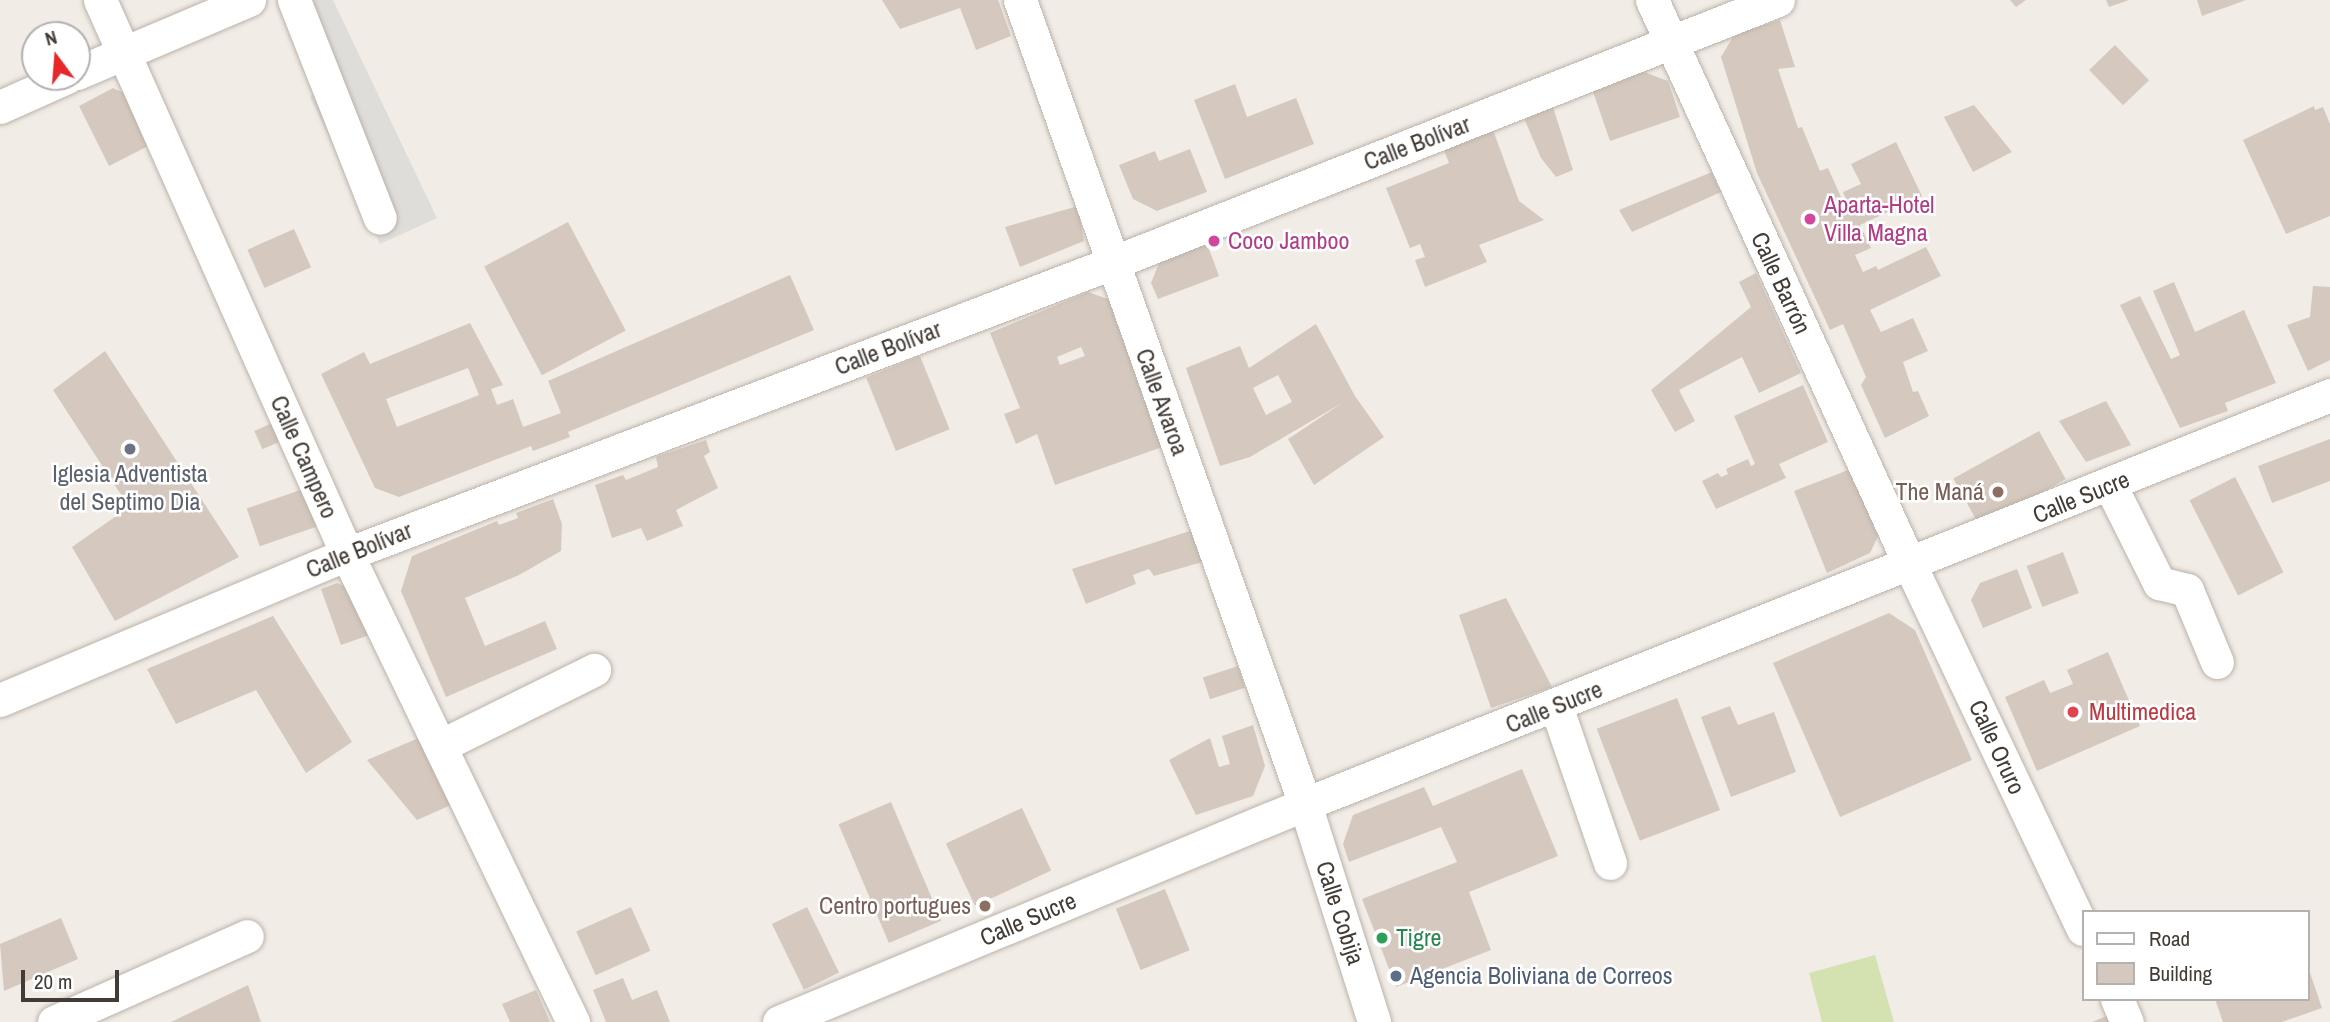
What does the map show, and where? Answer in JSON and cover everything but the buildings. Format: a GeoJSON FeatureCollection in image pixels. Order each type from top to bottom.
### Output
{"type":"FeatureCollection","features":[{"type":"Feature","properties":{"kind":"street","name":"Calle Campero"},"geometry":{"type":"LineString","coordinates":[[100,0],[126,51],[347,554],[573,1022]]}},
{"type":"Feature","properties":{"kind":"street"},"geometry":{"type":"LineString","coordinates":[[91,67],[249,0]]}},
{"type":"Feature","properties":{"kind":"street"},"geometry":{"type":"LineString","coordinates":[[294,0],[380,218]]}},
{"type":"Feature","properties":{"kind":"street","name":"Calle Avaroa"},"geometry":{"type":"LineString","coordinates":[[1020,0],[1306,804]]}},
{"type":"Feature","properties":{"kind":"street","name":"Calle Barrón"},"geometry":{"type":"LineString","coordinates":[[1652,0],[1910,565]]}},
{"type":"Feature","properties":{"kind":"street","name":"Calle Bolívar"},"geometry":{"type":"LineString","coordinates":[[0,699],[347,554],[1112,263],[1778,0]]}},
{"type":"Feature","properties":{"kind":"street"},"geometry":{"type":"LineString","coordinates":[[0,107],[36,91]]}},
{"type":"Feature","properties":{"kind":"street","name":"Calle Sucre"},"geometry":{"type":"LineString","coordinates":[[779,1022],[1306,804],[2330,395]]}},
{"type":"Feature","properties":{"kind":"street"},"geometry":{"type":"LineString","coordinates":[[2110,485],[2159,583],[2187,590],[2217,662]]}},
{"type":"Feature","properties":{"kind":"street","name":"Calle Oruro"},"geometry":{"type":"LineString","coordinates":[[1910,565],[2082,927]]}},
{"type":"Feature","properties":{"kind":"street"},"geometry":{"type":"LineString","coordinates":[[440,746],[594,670]]}},
{"type":"Feature","properties":{"kind":"street"},"geometry":{"type":"LineString","coordinates":[[1556,706],[1611,863]]}},
{"type":"Feature","properties":{"kind":"street","name":"Calle Cobija"},"geometry":{"type":"LineString","coordinates":[[1306,804],[1374,1022]]}},
{"type":"Feature","properties":{"kind":"street"},"geometry":{"type":"LineString","coordinates":[[54,1022],[247,936]]}},
{"type":"Feature","properties":{"kind":"street"},"geometry":{"type":"LineString","coordinates":[[2117,1001],[2127,1022]]}},
{"type":"Feature","properties":{"kind":"green space"},"geometry":{"type":"Polygon","coordinates":[[[1875,955],[1894,1022],[1822,1022],[1809,973],[1875,955]]]}},
{"type":"Feature","properties":{"kind":"shaded area"},"geometry":{"type":"Polygon","coordinates":[[[312,0],[333,0],[437,218],[380,244],[310,97],[320,91],[312,0]]]}},
{"type":"Feature","properties":{"kind":"place","name":"Aparta-Hotel Villa Magna"},"geometry":{"type":"Point","coordinates":[1810,219]}},
{"type":"Feature","properties":{"kind":"place","name":"Coco Jamboo"},"geometry":{"type":"Point","coordinates":[1214,241]}},
{"type":"Feature","properties":{"kind":"place","name":"Iglesia Adventista del Septimo Dia"},"geometry":{"type":"Point","coordinates":[130,449]}},
{"type":"Feature","properties":{"kind":"place","name":"The Maná"},"geometry":{"type":"Point","coordinates":[1998,492]}},
{"type":"Feature","properties":{"kind":"place","name":"Multimedica"},"geometry":{"type":"Point","coordinates":[2073,712]}},
{"type":"Feature","properties":{"kind":"place","name":"Centro portugues"},"geometry":{"type":"Point","coordinates":[985,906]}},
{"type":"Feature","properties":{"kind":"place","name":"Tigre"},"geometry":{"type":"Point","coordinates":[1382,938]}},
{"type":"Feature","properties":{"kind":"place","name":"Agencia Boliviana de Correos"},"geometry":{"type":"Point","coordinates":[1396,976]}}]}
